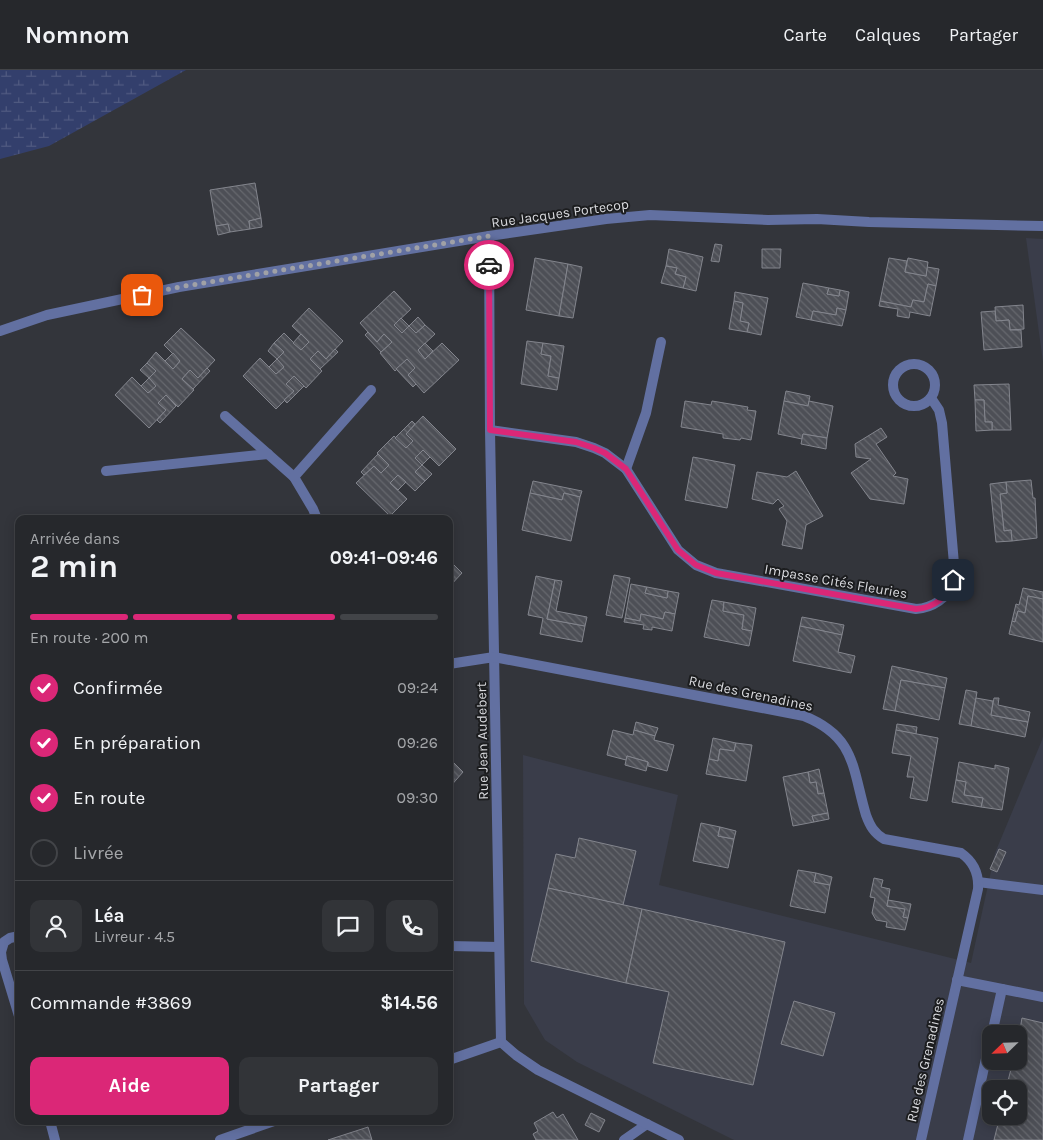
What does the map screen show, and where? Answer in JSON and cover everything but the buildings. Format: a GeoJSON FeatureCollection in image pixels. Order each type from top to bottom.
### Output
{"type":"FeatureCollection","features":[{"type":"Feature","properties":{"kind":"street","name":"Rue Jacques Portecop"},"geometry":{"type":"LineString","coordinates":[[0,331],[47,315],[179,287],[489,236],[606,219],[650,215],[768,220],[1043,226]]}},
{"type":"Feature","properties":{"kind":"street","name":"Rue Jean Audebert"},"geometry":{"type":"LineString","coordinates":[[489,236],[490,430],[501,1042]]}},
{"type":"Feature","properties":{"kind":"street"},"geometry":{"type":"LineString","coordinates":[[626,469],[646,413],[661,342]]}},
{"type":"Feature","properties":{"kind":"street","name":"Impasse Cités Fleuries"},"geometry":{"type":"LineString","coordinates":[[908,364],[922,365],[932,373],[936,386],[931,398],[918,406],[904,404],[898,399],[894,393],[894,378],[902,367],[908,364]]}},
{"type":"Feature","properties":{"kind":"street"},"geometry":{"type":"LineString","coordinates":[[294,477],[371,390]]}},
{"type":"Feature","properties":{"kind":"street","name":"Impasse Cités Fleuries"},"geometry":{"type":"LineString","coordinates":[[490,430],[576,442],[605,453],[626,469],[678,550],[696,565],[705,569],[716,573],[916,609],[925,608],[940,601],[950,589],[953,580],[953,555],[942,423],[939,410],[931,398]]}},
{"type":"Feature","properties":{"kind":"street"},"geometry":{"type":"LineString","coordinates":[[225,416],[294,477],[315,515]]}},
{"type":"Feature","properties":{"kind":"street"},"geometry":{"type":"LineString","coordinates":[[106,471],[268,454]]}},
{"type":"Feature","properties":{"kind":"street","name":"Rue des Grenadines"},"geometry":{"type":"LineString","coordinates":[[453,663],[494,657],[804,716],[817,721],[842,742],[852,762],[866,815],[875,833],[884,839],[961,853],[968,858],[977,874],[978,889],[921,1140]]}},
{"type":"Feature","properties":{"kind":"street"},"geometry":{"type":"LineString","coordinates":[[978,882],[1043,890]]}},
{"type":"Feature","properties":{"kind":"street"},"geometry":{"type":"LineString","coordinates":[[15,937],[4,942],[1,952],[15,1003]]}},
{"type":"Feature","properties":{"kind":"street"},"geometry":{"type":"LineString","coordinates":[[453,946],[499,947]]}},
{"type":"Feature","properties":{"kind":"street"},"geometry":{"type":"LineString","coordinates":[[958,980],[1043,997]]}},
{"type":"Feature","properties":{"kind":"street"},"geometry":{"type":"LineString","coordinates":[[994,1025],[1002,989]]}},
{"type":"Feature","properties":{"kind":"street"},"geometry":{"type":"LineString","coordinates":[[453,1059],[501,1042],[538,1070],[678,1140]]}},
{"type":"Feature","properties":{"kind":"street"},"geometry":{"type":"LineString","coordinates":[[968,1140],[984,1070]]}},
{"type":"Feature","properties":{"kind":"street"},"geometry":{"type":"LineString","coordinates":[[624,1140],[647,1124]]}},
{"type":"Feature","properties":{"kind":"street"},"geometry":{"type":"LineString","coordinates":[[51,1125],[55,1140]]}},
{"type":"Feature","properties":{"kind":"street"},"geometry":{"type":"LineString","coordinates":[[220,1140],[263,1125]]}},
{"type":"Feature","properties":{"kind":"shaded area"},"geometry":{"type":"Polygon","coordinates":[[[1026,238],[1043,239],[1043,362],[1026,238]]]}},
{"type":"Feature","properties":{"kind":"shaded area"},"geometry":{"type":"Polygon","coordinates":[[[1043,736],[1043,1140],[734,1140],[577,1062],[545,1040],[524,1004],[523,755],[678,795],[659,885],[971,963],[995,853],[1043,736]]]}},
{"type":"Feature","properties":{"kind":"green space"},"geometry":{"type":"Polygon","coordinates":[[[0,70],[186,70],[49,146],[0,159],[0,70]]]}},
{"type":"Feature","properties":{"kind":"way so far"},"geometry":{"type":"LineString","coordinates":[[142,295],[179,287],[489,236],[489,265]]}},
{"type":"Feature","properties":{"kind":"route"},"geometry":{"type":"LineString","coordinates":[[489,265],[490,430],[576,442],[605,453],[626,469],[678,550],[696,565],[716,573],[916,609],[925,608],[940,601],[950,589],[953,580]]}}]}
